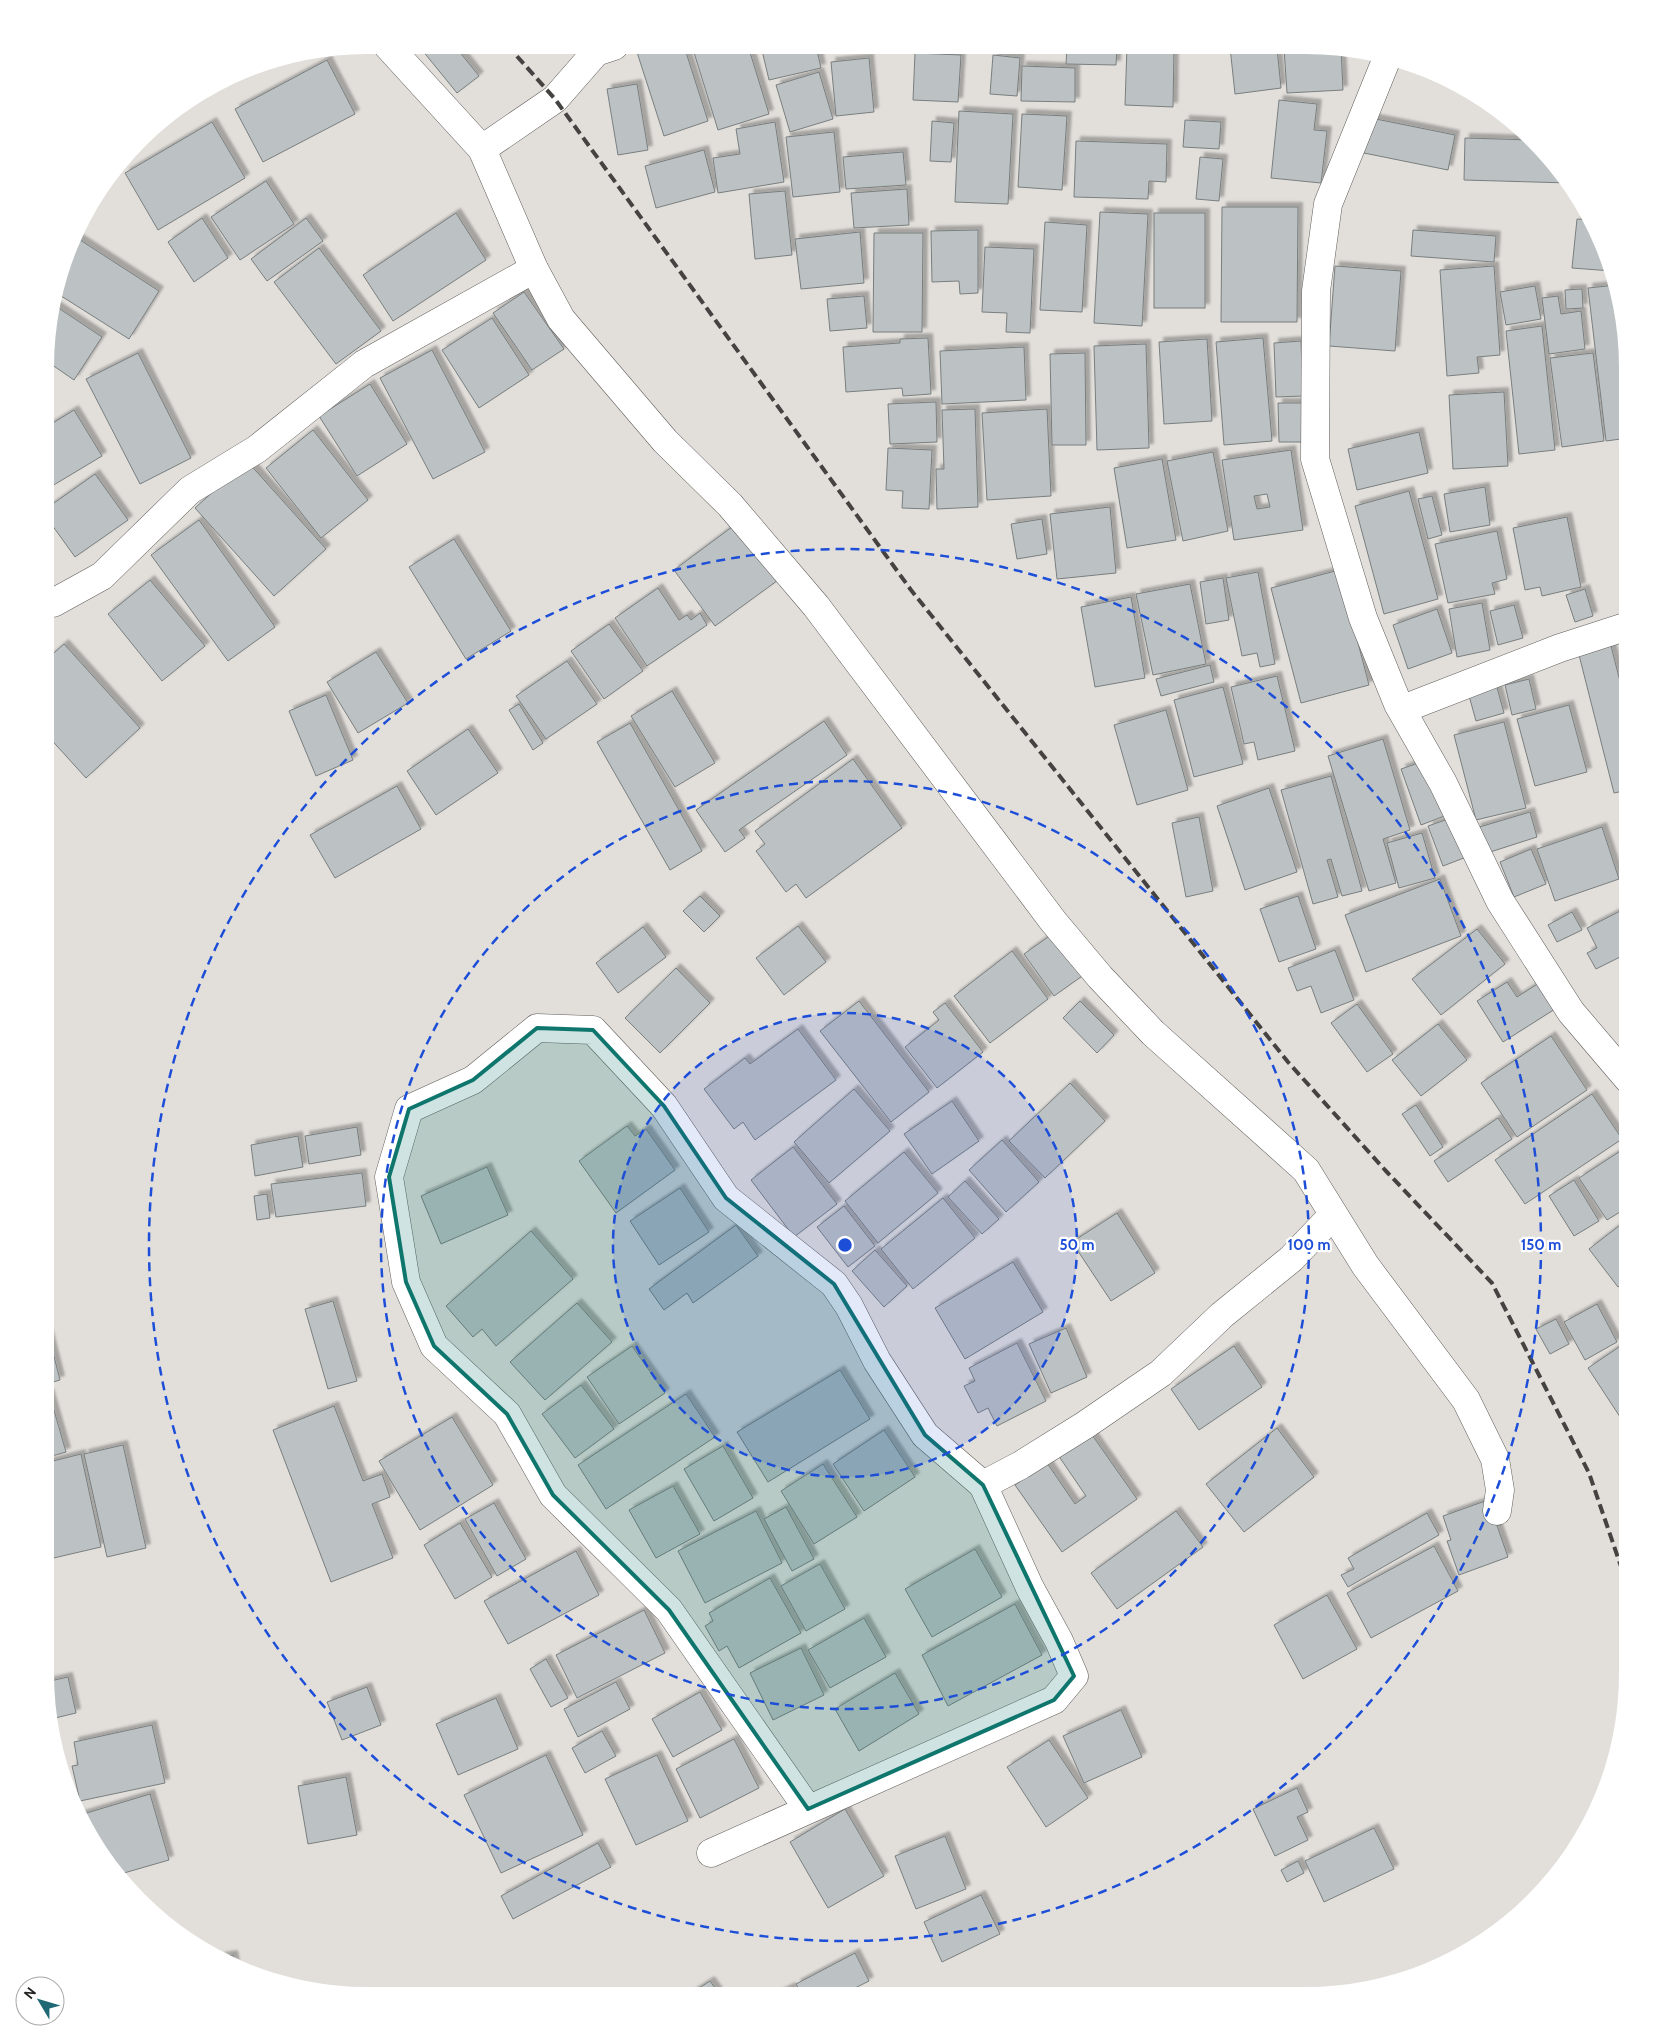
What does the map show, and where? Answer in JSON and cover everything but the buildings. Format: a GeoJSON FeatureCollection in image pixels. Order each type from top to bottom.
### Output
{"type":"FeatureCollection","features":[{"type":"Feature","properties":{"kind":"street"},"geometry":{"type":"LineString","coordinates":[[395,54],[482,149],[534,269],[561,319],[664,441],[730,505],[816,606],[1053,921],[1100,977],[1153,1033],[1306,1170],[1365,1265],[1466,1400],[1495,1459],[1500,1490],[1497,1511]]}},
{"type":"Feature","properties":{"kind":"street"},"geometry":{"type":"LineString","coordinates":[[482,149],[555,100],[594,54]]}},
{"type":"Feature","properties":{"kind":"street"},"geometry":{"type":"LineString","coordinates":[[1385,64],[1328,204],[1316,291],[1315,459],[1362,618],[1398,704],[1403,709],[1443,783],[1500,902],[1571,1012],[1619,1068]]}},
{"type":"Feature","properties":{"kind":"street"},"geometry":{"type":"LineString","coordinates":[[54,602],[102,576],[190,490],[257,449],[364,364],[534,269]]}},
{"type":"Feature","properties":{"kind":"street"},"geometry":{"type":"LineString","coordinates":[[1403,709],[1560,648],[1619,629]]}},
{"type":"Feature","properties":{"kind":"street"},"geometry":{"type":"LineString","coordinates":[[711,1853],[1054,1700],[1074,1676],[1059,1641],[1030,1588],[983,1485],[925,1435],[877,1361],[849,1306],[834,1284],[726,1198],[664,1106],[593,1030],[537,1028],[473,1080],[409,1109],[389,1176],[406,1282],[434,1346],[508,1414],[553,1495],[670,1610],[808,1809]]}},
{"type":"Feature","properties":{"kind":"street"},"geometry":{"type":"LineString","coordinates":[[983,1485],[1085,1425],[1161,1373],[1222,1315],[1291,1259],[1333,1215]]}},
{"type":"Feature","properties":{"kind":"highlighted area"},"geometry":{"type":"Polygon","coordinates":[[[537,1028],[593,1030],[664,1106],[726,1198],[834,1284],[925,1435],[983,1485],[1074,1676],[1054,1700],[808,1809],[669,1610],[553,1495],[507,1414],[434,1346],[406,1282],[389,1177],[409,1109],[473,1080],[537,1028]]]}},
{"type":"Feature","properties":{"kind":"railway"},"geometry":{"type":"LineString","coordinates":[[515,54],[555,99],[911,590],[1288,1062],[1385,1170],[1492,1283],[1589,1473],[1619,1561]]}}]}
